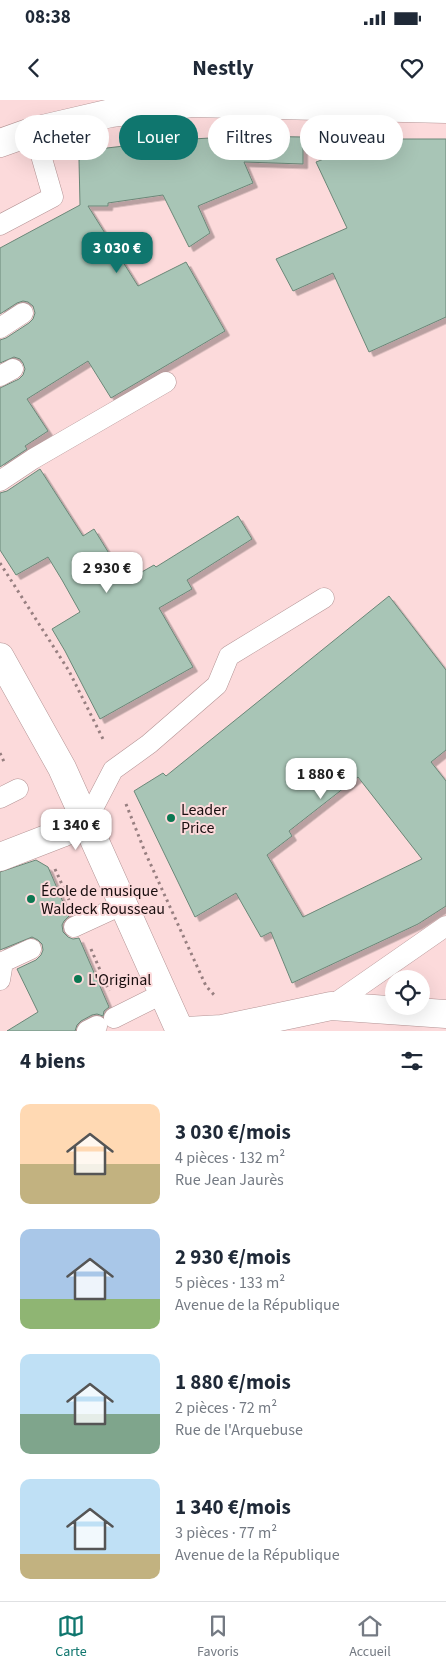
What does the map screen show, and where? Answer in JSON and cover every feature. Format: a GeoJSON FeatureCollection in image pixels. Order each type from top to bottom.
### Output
{"type":"FeatureCollection","features":[{"type":"Feature","properties":{"kind":"main road"},"geometry":{"type":"LineString","coordinates":[[103,115],[192,103],[446,109]]}},
{"type":"Feature","properties":{"kind":"main road"},"geometry":{"type":"LineString","coordinates":[[0,143],[15,138]]}},
{"type":"Feature","properties":{"kind":"main road"},"geometry":{"type":"LineString","coordinates":[[0,657],[62,768],[180,1031]]}},
{"type":"Feature","properties":{"kind":"main road"},"geometry":{"type":"LineString","coordinates":[[0,857],[86,822]]}},
{"type":"Feature","properties":{"kind":"main road"},"geometry":{"type":"LineString","coordinates":[[186,1031],[222,1029],[331,1006],[446,1014]]}},
{"type":"Feature","properties":{"kind":"lane"},"geometry":{"type":"LineString","coordinates":[[0,225],[53,197],[42,160]]}},
{"type":"Feature","properties":{"kind":"lane"},"geometry":{"type":"LineString","coordinates":[[0,328],[23,313]]}},
{"type":"Feature","properties":{"kind":"lane"},"geometry":{"type":"LineString","coordinates":[[0,481],[33,459],[166,382]]}},
{"type":"Feature","properties":{"kind":"lane"},"geometry":{"type":"LineString","coordinates":[[86,822],[113,770],[149,744],[217,686],[229,656],[324,598]]}},
{"type":"Feature","properties":{"kind":"lane"},"geometry":{"type":"LineString","coordinates":[[77,926],[124,904]]}},
{"type":"Feature","properties":{"kind":"lane"},"geometry":{"type":"LineString","coordinates":[[331,1006],[446,926]]}},
{"type":"Feature","properties":{"kind":"lane"},"geometry":{"type":"LineString","coordinates":[[0,980],[3,962],[31,949]]}},
{"type":"Feature","properties":{"kind":"lane"},"geometry":{"type":"LineString","coordinates":[[104,1023],[164,993]]}},
{"type":"Feature","properties":{"kind":"path"},"geometry":{"type":"LineString","coordinates":[[0,753],[9,794]]}},
{"type":"Feature","properties":{"kind":"path"},"geometry":{"type":"LineString","coordinates":[[43,840],[77,926],[104,1023]]}},
{"type":"Feature","properties":{"kind":"building"},"geometry":{"type":"Polygon","coordinates":[[[290,137],[300,137],[300,160],[303,160],[303,164],[244,162],[253,183],[198,206],[210,233],[189,247],[163,195],[108,203],[108,206],[88,206],[138,286],[186,262],[225,331],[111,398],[88,361],[27,399],[48,431],[25,446],[27,449],[0,467],[0,388],[19,379],[25,369],[20,359],[14,357],[0,363],[0,340],[29,323],[35,313],[33,306],[23,301],[0,314],[0,248],[80,205],[79,160],[109,160],[109,148],[119,147],[119,160],[198,160],[198,139],[208,138],[208,160],[290,160],[290,137]]]}},
{"type":"Feature","properties":{"kind":"building"},"geometry":{"type":"Polygon","coordinates":[[[403,139],[446,139],[446,317],[369,352],[333,273],[293,291],[276,259],[347,228],[316,162],[321,160],[403,160],[403,139]]]}},
{"type":"Feature","properties":{"kind":"building"},"geometry":{"type":"Polygon","coordinates":[[[40,469],[83,536],[94,529],[126,581],[154,565],[156,567],[238,516],[252,539],[187,580],[192,589],[159,608],[193,667],[100,719],[52,629],[80,612],[62,580],[48,557],[16,575],[0,550],[0,493],[7,491],[40,469]]]}},
{"type":"Feature","properties":{"kind":"building"},"geometry":{"type":"Polygon","coordinates":[[[389,596],[446,670],[446,750],[431,762],[446,781],[446,906],[418,924],[292,983],[271,932],[261,937],[236,893],[195,917],[134,791],[163,773],[166,776],[389,596]],[[358,777],[289,831],[292,836],[267,855],[303,917],[422,859],[358,777]]]}},
{"type":"Feature","properties":{"kind":"building"},"geometry":{"type":"Polygon","coordinates":[[[36,860],[48,867],[69,916],[62,925],[63,932],[73,939],[79,938],[109,1007],[104,1011],[103,1016],[92,1015],[81,1021],[75,1031],[7,1031],[38,1012],[17,969],[36,960],[43,950],[42,944],[32,937],[0,950],[0,872],[36,860]]]}},
{"type":"Feature","properties":{"kind":"place","name":"Leader Price"},"geometry":{"type":"Point","coordinates":[171,818]}},
{"type":"Feature","properties":{"kind":"place","name":"École de musique Waldeck Rousseau"},"geometry":{"type":"Point","coordinates":[31,899]}},
{"type":"Feature","properties":{"kind":"place","name":"L'Original"},"geometry":{"type":"Point","coordinates":[78,979]}}]}
